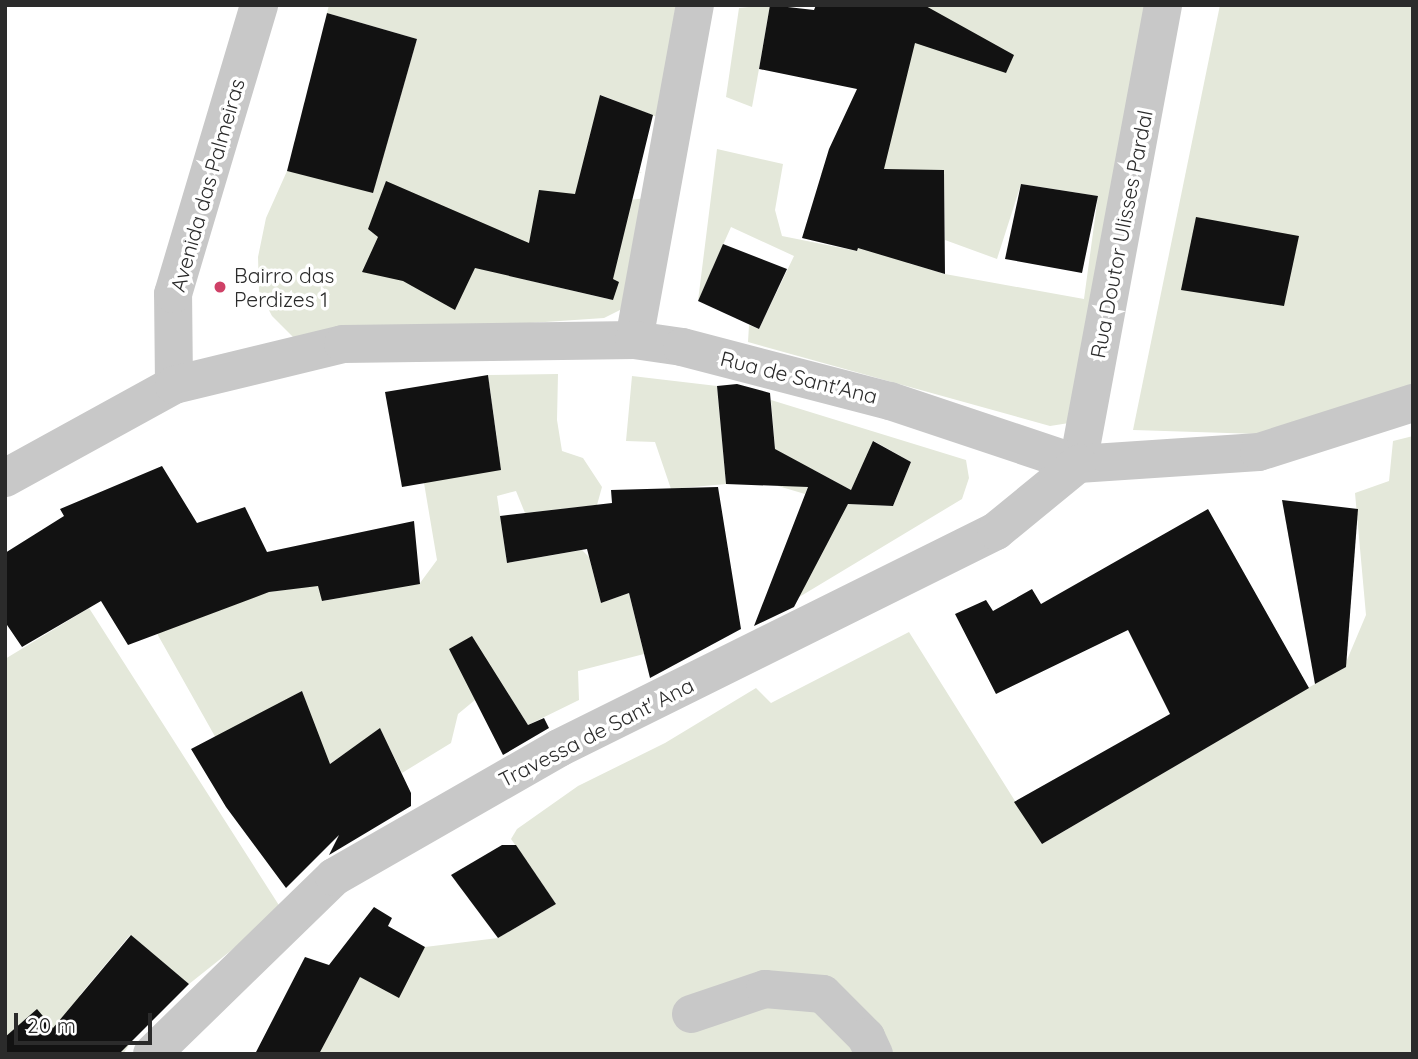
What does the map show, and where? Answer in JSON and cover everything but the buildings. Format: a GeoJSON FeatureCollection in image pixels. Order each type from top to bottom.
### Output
{"type":"FeatureCollection","features":[{"type":"Feature","properties":{"kind":"street","name":"Avenida das Palmeiras"},"geometry":{"type":"LineString","coordinates":[[174,386],[173,294],[258,5]]}},
{"type":"Feature","properties":{"kind":"street"},"geometry":{"type":"LineString","coordinates":[[634,340],[695,5]]}},
{"type":"Feature","properties":{"kind":"street","name":"Rua Doutor Ulisses Pardal"},"geometry":{"type":"LineString","coordinates":[[1078,464],[1163,5]]}},
{"type":"Feature","properties":{"kind":"street","name":"Rua de Sant'Ana"},"geometry":{"type":"LineString","coordinates":[[174,386],[343,344],[634,340],[682,347],[890,401],[1078,464],[1259,452],[1413,402]]}},
{"type":"Feature","properties":{"kind":"street"},"geometry":{"type":"LineString","coordinates":[[5,478],[174,386]]}},
{"type":"Feature","properties":{"kind":"street","name":"Travessa de Sant' Ana"},"geometry":{"type":"LineString","coordinates":[[152,1054],[334,877],[559,748],[996,531],[1078,464]]}},
{"type":"Feature","properties":{"kind":"street"},"geometry":{"type":"LineString","coordinates":[[691,1014],[765,989],[823,993],[866,1037],[874,1054]]}},
{"type":"Feature","properties":{"kind":"shaded area"},"geometry":{"type":"Polygon","coordinates":[[[329,5],[676,5],[657,117],[601,95],[586,151],[642,173],[601,175],[630,200],[646,198],[630,305],[604,318],[293,337],[272,316],[259,291],[258,257],[266,218],[287,171],[377,177],[417,39],[327,13],[329,5]],[[630,200],[523,279],[608,299],[630,200]]]}},
{"type":"Feature","properties":{"kind":"shaded area"},"geometry":{"type":"Polygon","coordinates":[[[770,5],[752,107],[726,97],[739,8],[770,5]]]}},
{"type":"Feature","properties":{"kind":"shaded area"},"geometry":{"type":"Polygon","coordinates":[[[922,5],[1145,5],[1069,423],[1050,426],[748,342],[749,325],[759,329],[794,256],[731,227],[698,301],[717,149],[783,164],[775,210],[782,236],[857,251],[881,192],[821,174],[843,119],[889,143],[922,5]],[[944,171],[908,263],[945,274],[1084,299],[1098,196],[1021,184],[997,259],[945,240],[944,171]]]}},
{"type":"Feature","properties":{"kind":"shaded area"},"geometry":{"type":"Polygon","coordinates":[[[1220,5],[1413,5],[1413,386],[1259,434],[1133,430],[1220,5]]]}},
{"type":"Feature","properties":{"kind":"shaded area"},"geometry":{"type":"Polygon","coordinates":[[[558,374],[557,420],[562,451],[583,458],[602,487],[597,505],[525,513],[516,491],[497,496],[507,563],[582,550],[589,557],[601,603],[629,593],[644,654],[578,671],[579,700],[528,725],[505,689],[475,700],[458,714],[451,743],[402,773],[380,729],[328,765],[302,691],[217,740],[133,591],[269,592],[318,585],[323,601],[420,583],[437,560],[424,483],[498,447],[488,375],[558,374]]]}},
{"type":"Feature","properties":{"kind":"shaded area"},"geometry":{"type":"Polygon","coordinates":[[[632,376],[717,386],[726,484],[671,489],[655,442],[626,441],[632,376]]]}},
{"type":"Feature","properties":{"kind":"shaded area"},"geometry":{"type":"Polygon","coordinates":[[[771,400],[966,460],[969,478],[962,499],[766,617],[848,504],[893,506],[911,462],[874,441],[851,490],[814,470],[805,494],[778,486],[771,400]]]}},
{"type":"Feature","properties":{"kind":"shaded area"},"geometry":{"type":"Polygon","coordinates":[[[1413,436],[1413,1054],[279,1054],[331,1031],[360,977],[425,947],[498,938],[556,904],[511,839],[517,829],[578,786],[665,743],[756,688],[771,703],[909,632],[1042,844],[1344,667],[1366,615],[1355,493],[1389,481],[1393,441],[1413,436]]]}},
{"type":"Feature","properties":{"kind":"shaded area"},"geometry":{"type":"Polygon","coordinates":[[[89,608],[282,910],[189,984],[130,935],[80,995],[131,1042],[123,1054],[76,1054],[37,1010],[5,1037],[5,659],[89,608]]]}},
{"type":"Feature","properties":{"kind":"place","name":"Bairro das Perdizes 1"},"geometry":{"type":"Point","coordinates":[220,287]}}]}
